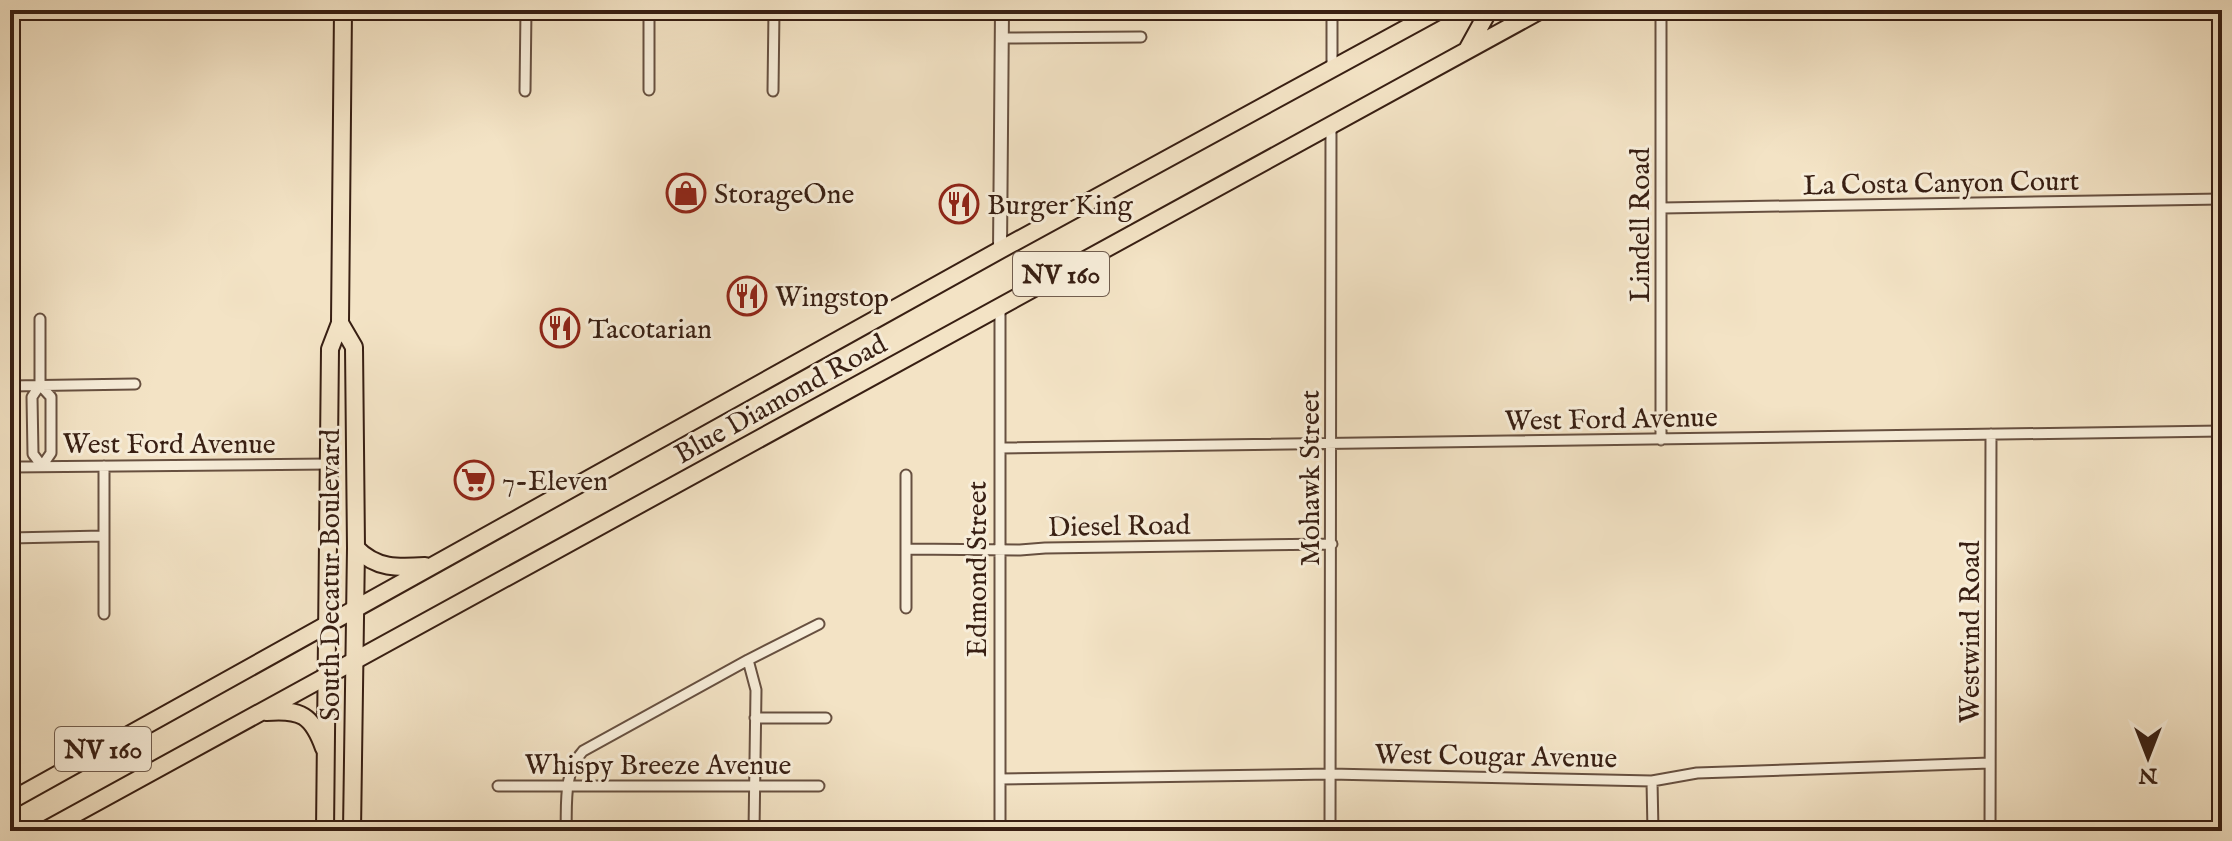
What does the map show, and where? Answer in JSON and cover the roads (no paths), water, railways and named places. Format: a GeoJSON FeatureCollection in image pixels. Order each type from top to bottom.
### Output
{"type":"FeatureCollection","features":[{"type":"Feature","properties":{"kind":"main road","name":"South Decatur Boulevard"},"geometry":{"type":"LineString","coordinates":[[325,831],[330,349],[340,323],[343,10]]}},
{"type":"Feature","properties":{"kind":"main road","name":"Blue Diamond Road"},"geometry":{"type":"LineString","coordinates":[[10,801],[1000,250],[1440,10]]}},
{"type":"Feature","properties":{"kind":"main road"},"geometry":{"type":"LineString","coordinates":[[1466,52],[1489,10]]}},
{"type":"Feature","properties":{"kind":"main road","name":"Blue Diamond Road"},"geometry":{"type":"LineString","coordinates":[[44,831],[1541,10]]}},
{"type":"Feature","properties":{"kind":"main road","name":"South Decatur Boulevard"},"geometry":{"type":"LineString","coordinates":[[340,323],[354,347],[356,548],[352,831]]}},
{"type":"Feature","properties":{"kind":"main road"},"geometry":{"type":"LineString","coordinates":[[356,548],[367,559],[382,566],[431,566]]}},
{"type":"Feature","properties":{"kind":"main road"},"geometry":{"type":"LineString","coordinates":[[257,713],[284,711],[307,717],[314,724],[324,748]]}},
{"type":"Feature","properties":{"kind":"street"},"geometry":{"type":"LineString","coordinates":[[525,91],[526,10]]}},
{"type":"Feature","properties":{"kind":"street"},"geometry":{"type":"LineString","coordinates":[[649,10],[649,90]]}},
{"type":"Feature","properties":{"kind":"street"},"geometry":{"type":"LineString","coordinates":[[773,91],[774,10]]}},
{"type":"Feature","properties":{"kind":"street"},"geometry":{"type":"LineString","coordinates":[[1000,250],[1002,10]]}},
{"type":"Feature","properties":{"kind":"street"},"geometry":{"type":"LineString","coordinates":[[1332,10],[1332,67]]}},
{"type":"Feature","properties":{"kind":"street","name":"Lindell Road"},"geometry":{"type":"LineString","coordinates":[[1661,10],[1661,440]]}},
{"type":"Feature","properties":{"kind":"street"},"geometry":{"type":"LineString","coordinates":[[1002,38],[1141,37]]}},
{"type":"Feature","properties":{"kind":"street","name":"Mohawk Street"},"geometry":{"type":"LineString","coordinates":[[1330,831],[1331,126]]}},
{"type":"Feature","properties":{"kind":"street","name":"La Costa Canyon Court"},"geometry":{"type":"LineString","coordinates":[[1662,208],[2222,199]]}},
{"type":"Feature","properties":{"kind":"street","name":"Edmond Street"},"geometry":{"type":"LineString","coordinates":[[1000,307],[1000,831]]}},
{"type":"Feature","properties":{"kind":"street"},"geometry":{"type":"LineString","coordinates":[[40,319],[40,385],[32,397],[33,454],[42,466],[51,453],[51,397],[40,385]]}},
{"type":"Feature","properties":{"kind":"street"},"geometry":{"type":"LineString","coordinates":[[10,386],[135,384]]}},
{"type":"Feature","properties":{"kind":"street","name":"West Ford Avenue"},"geometry":{"type":"LineString","coordinates":[[1000,448],[2222,431]]}},
{"type":"Feature","properties":{"kind":"street","name":"Westwind Road"},"geometry":{"type":"LineString","coordinates":[[1990,831],[1991,434]]}},
{"type":"Feature","properties":{"kind":"street","name":"West Ford Avenue"},"geometry":{"type":"LineString","coordinates":[[10,467],[329,464]]}},
{"type":"Feature","properties":{"kind":"street"},"geometry":{"type":"LineString","coordinates":[[104,466],[104,614]]}},
{"type":"Feature","properties":{"kind":"street"},"geometry":{"type":"LineString","coordinates":[[906,475],[906,608]]}},
{"type":"Feature","properties":{"kind":"street"},"geometry":{"type":"LineString","coordinates":[[10,538],[103,536]]}},
{"type":"Feature","properties":{"kind":"street","name":"Diesel Road"},"geometry":{"type":"LineString","coordinates":[[906,549],[1332,544]]}},
{"type":"Feature","properties":{"kind":"street"},"geometry":{"type":"LineString","coordinates":[[566,831],[567,785],[576,758],[583,751],[819,624]]}},
{"type":"Feature","properties":{"kind":"street"},"geometry":{"type":"LineString","coordinates":[[748,660],[756,690],[754,831]]}},
{"type":"Feature","properties":{"kind":"street"},"geometry":{"type":"LineString","coordinates":[[755,718],[826,718]]}},
{"type":"Feature","properties":{"kind":"street","name":"West Cougar Avenue"},"geometry":{"type":"LineString","coordinates":[[1000,779],[1330,774],[1652,781],[1697,773],[1990,763]]}},
{"type":"Feature","properties":{"kind":"street"},"geometry":{"type":"LineString","coordinates":[[1652,781],[1653,831]]}},
{"type":"Feature","properties":{"kind":"street","name":"Whispy Breeze Avenue"},"geometry":{"type":"LineString","coordinates":[[498,786],[819,786]]}},
{"type":"Feature","properties":{"kind":"place","name":"StorageOne"},"geometry":{"type":"Point","coordinates":[686,193]}},
{"type":"Feature","properties":{"kind":"place","name":"Burger King"},"geometry":{"type":"Point","coordinates":[959,204]}},
{"type":"Feature","properties":{"kind":"place","name":"Wingstop"},"geometry":{"type":"Point","coordinates":[747,296]}},
{"type":"Feature","properties":{"kind":"place","name":"Tacotarian"},"geometry":{"type":"Point","coordinates":[560,328]}},
{"type":"Feature","properties":{"kind":"place","name":"7-Eleven"},"geometry":{"type":"Point","coordinates":[474,480]}}]}
